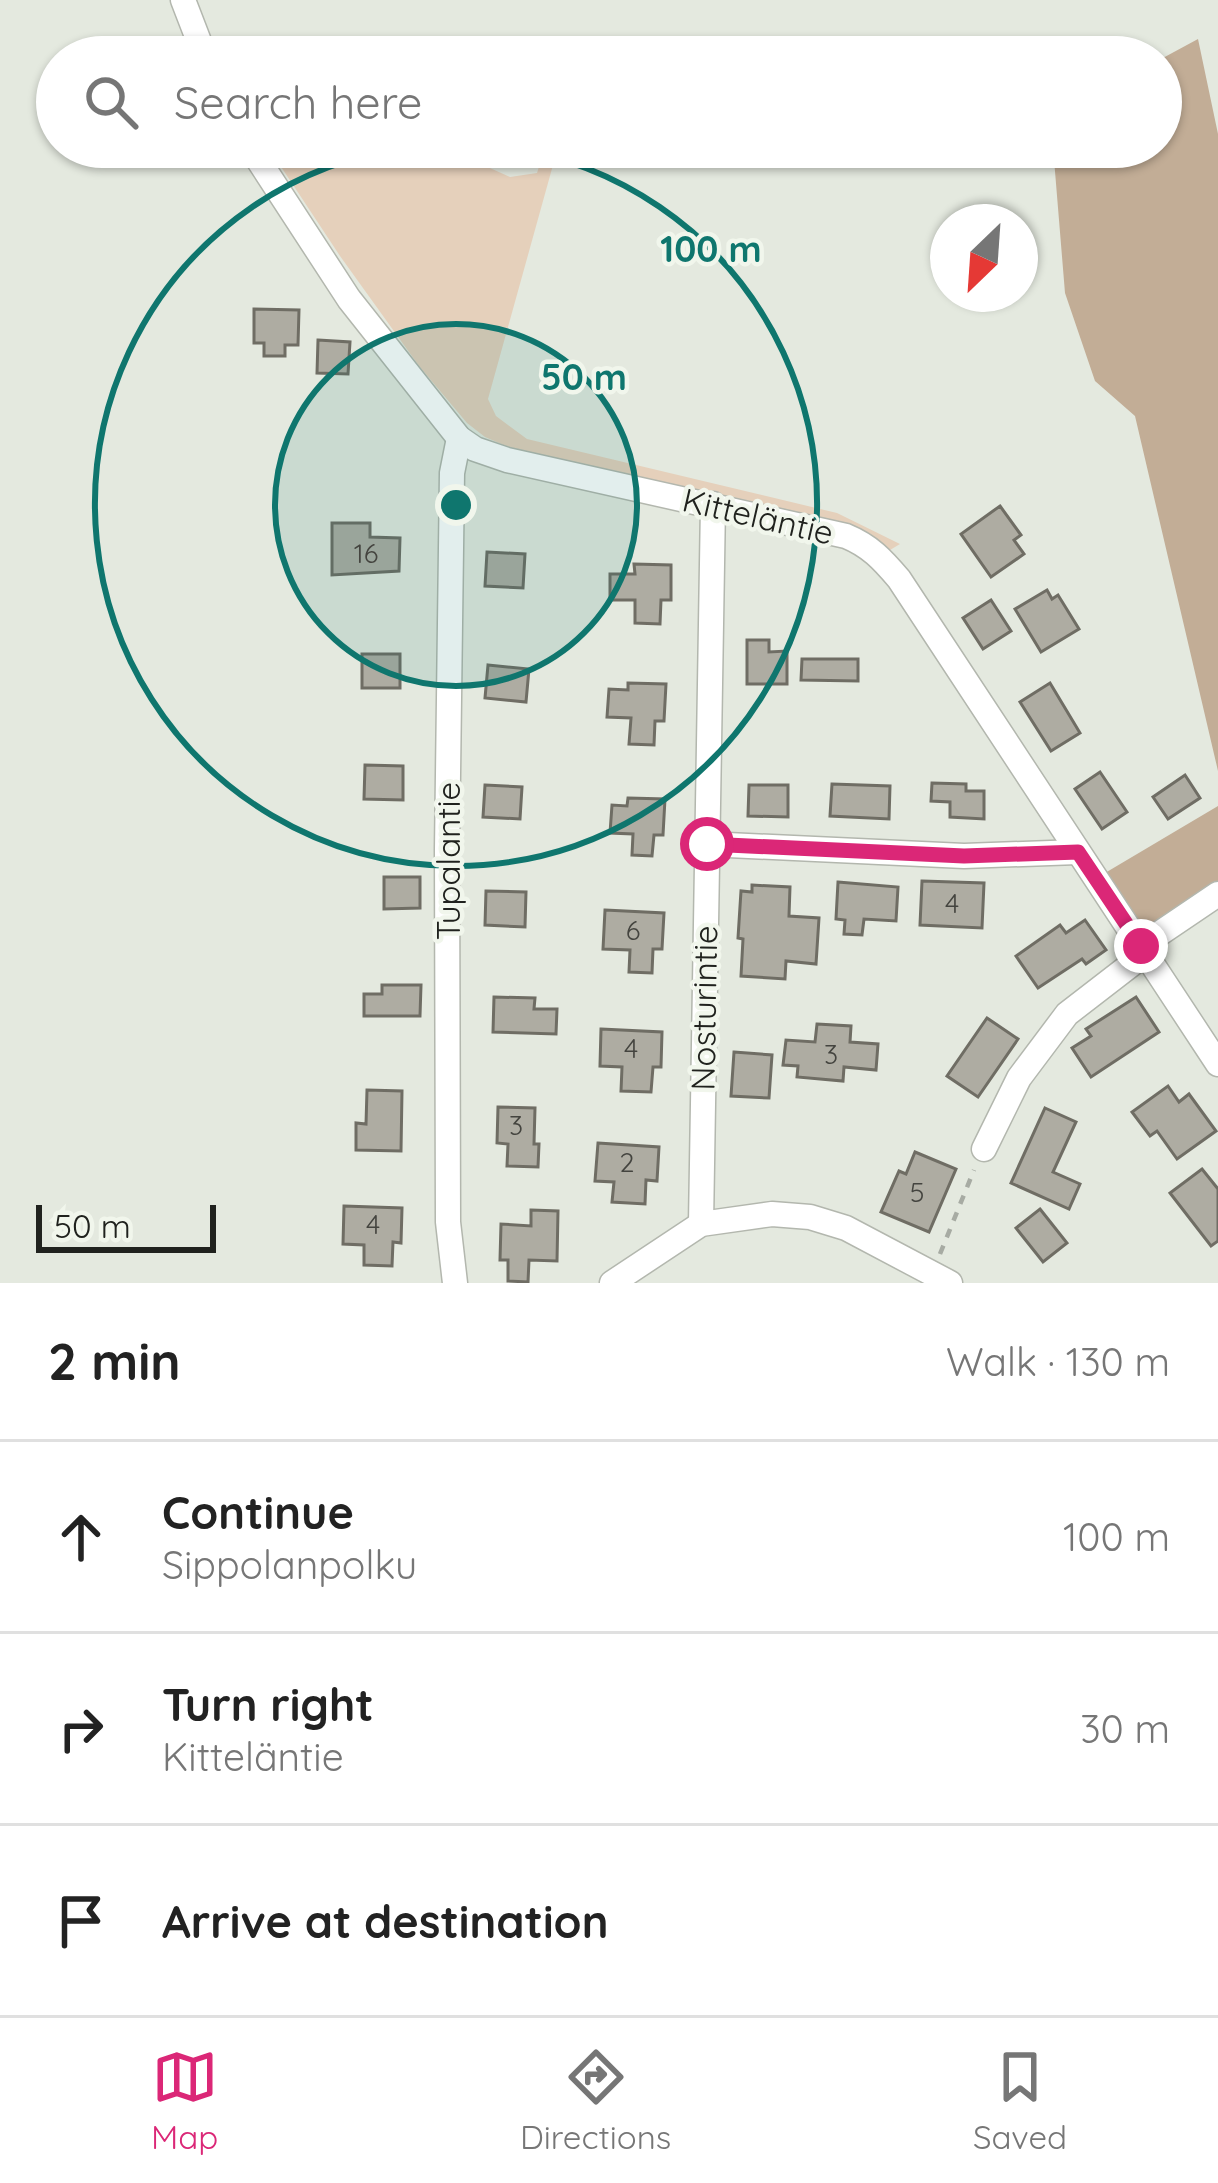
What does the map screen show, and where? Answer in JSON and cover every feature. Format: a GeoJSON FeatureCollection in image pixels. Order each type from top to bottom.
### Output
{"type":"FeatureCollection","features":[{"type":"Feature","properties":{"kind":"street"},"geometry":{"type":"LineString","coordinates":[[183,0],[197,36]]}},
{"type":"Feature","properties":{"kind":"street","name":"Kitteläntie"},"geometry":{"type":"LineString","coordinates":[[264,168],[349,299],[459,439],[507,460],[845,536],[879,555],[1218,1064]]}},
{"type":"Feature","properties":{"kind":"street","name":"Tupalantie"},"geometry":{"type":"LineString","coordinates":[[454,1283],[448,1222],[447,849],[452,473],[459,439]]}},
{"type":"Feature","properties":{"kind":"street","name":"Nosturintie"},"geometry":{"type":"LineString","coordinates":[[701,1224],[713,504]]}},
{"type":"Feature","properties":{"kind":"street"},"geometry":{"type":"LineString","coordinates":[[707,844],[964,856],[1078,852]]}},
{"type":"Feature","properties":{"kind":"street"},"geometry":{"type":"LineString","coordinates":[[984,1148],[1018,1078],[1067,1014],[1218,894]]}},
{"type":"Feature","properties":{"kind":"street"},"geometry":{"type":"LineString","coordinates":[[612,1283],[701,1224],[772,1214],[810,1217],[846,1228],[942,1278]]}},
{"type":"Feature","properties":{"kind":"path"},"geometry":{"type":"LineString","coordinates":[[942,1278],[984,1148]]}},
{"type":"Feature","properties":{"kind":"shaded area"},"geometry":{"type":"Polygon","coordinates":[[[1198,39],[1218,134],[1218,771],[1135,416],[1095,381],[1065,293],[1055,168],[1182,168],[1182,48],[1198,39]]]}},
{"type":"Feature","properties":{"kind":"shaded area"},"geometry":{"type":"Polygon","coordinates":[[[282,168],[490,168],[510,177],[552,168],[488,399],[496,416],[527,439],[837,513],[900,544],[890,550],[856,528],[568,462],[485,437],[467,423],[419,366],[282,168]]]}},
{"type":"Feature","properties":{"kind":"shaded area"},"geometry":{"type":"Polygon","coordinates":[[[1218,806],[1218,881],[1144,932],[1105,873],[1218,806]]]}},
{"type":"Feature","properties":{"kind":"building"},"geometry":{"type":"Polygon","coordinates":[[[254,309],[299,310],[298,345],[285,345],[285,356],[264,356],[264,343],[254,343],[254,309]]]}},
{"type":"Feature","properties":{"kind":"building"},"geometry":{"type":"Polygon","coordinates":[[[318,340],[350,342],[348,374],[317,373],[318,340]]]}},
{"type":"Feature","properties":{"kind":"building"},"geometry":{"type":"Polygon","coordinates":[[[1000,506],[1021,535],[1014,540],[1024,554],[991,577],[961,534],[1000,506]]]}},
{"type":"Feature","properties":{"kind":"building"},"geometry":{"type":"Polygon","coordinates":[[[332,523],[370,523],[370,537],[400,538],[399,571],[332,575],[332,523]]]}},
{"type":"Feature","properties":{"kind":"building"},"geometry":{"type":"Polygon","coordinates":[[[487,552],[525,554],[523,588],[485,586],[487,552]]]}},
{"type":"Feature","properties":{"kind":"building"},"geometry":{"type":"Polygon","coordinates":[[[634,564],[671,565],[671,600],[661,600],[660,624],[635,623],[635,600],[610,600],[610,574],[635,574],[634,564]]]}},
{"type":"Feature","properties":{"kind":"building"},"geometry":{"type":"Polygon","coordinates":[[[1047,590],[1052,599],[1058,595],[1079,629],[1041,652],[1015,609],[1047,590]]]}},
{"type":"Feature","properties":{"kind":"building"},"geometry":{"type":"Polygon","coordinates":[[[991,600],[1011,631],[983,649],[963,618],[991,600]]]}},
{"type":"Feature","properties":{"kind":"building"},"geometry":{"type":"Polygon","coordinates":[[[747,640],[769,640],[769,652],[787,651],[787,684],[747,684],[747,640]]]}},
{"type":"Feature","properties":{"kind":"building"},"geometry":{"type":"Polygon","coordinates":[[[362,654],[400,654],[400,688],[362,688],[362,654]]]}},
{"type":"Feature","properties":{"kind":"building"},"geometry":{"type":"Polygon","coordinates":[[[802,659],[858,659],[858,681],[801,680],[802,659]]]}},
{"type":"Feature","properties":{"kind":"building"},"geometry":{"type":"Polygon","coordinates":[[[488,665],[529,669],[526,702],[485,698],[488,665]]]}},
{"type":"Feature","properties":{"kind":"building"},"geometry":{"type":"Polygon","coordinates":[[[628,683],[666,684],[664,721],[655,721],[654,745],[629,744],[631,718],[607,717],[609,689],[628,690],[628,683]]]}},
{"type":"Feature","properties":{"kind":"building"},"geometry":{"type":"Polygon","coordinates":[[[1050,683],[1080,733],[1051,751],[1020,702],[1050,683]]]}},
{"type":"Feature","properties":{"kind":"building"},"geometry":{"type":"Polygon","coordinates":[[[365,765],[403,766],[403,800],[364,799],[365,765]]]}},
{"type":"Feature","properties":{"kind":"building"},"geometry":{"type":"Polygon","coordinates":[[[1100,772],[1127,812],[1102,829],[1075,789],[1100,772]]]}},
{"type":"Feature","properties":{"kind":"building"},"geometry":{"type":"Polygon","coordinates":[[[1185,775],[1200,798],[1168,819],[1153,797],[1185,775]]]}},
{"type":"Feature","properties":{"kind":"building"},"geometry":{"type":"Polygon","coordinates":[[[932,783],[966,784],[966,791],[984,791],[984,819],[950,817],[950,802],[931,801],[932,783]]]}},
{"type":"Feature","properties":{"kind":"building"},"geometry":{"type":"Polygon","coordinates":[[[832,784],[890,786],[889,819],[830,816],[832,784]]]}},
{"type":"Feature","properties":{"kind":"building"},"geometry":{"type":"Polygon","coordinates":[[[485,785],[522,787],[520,819],[483,817],[485,785]]]}},
{"type":"Feature","properties":{"kind":"building"},"geometry":{"type":"Polygon","coordinates":[[[749,785],[788,785],[788,817],[748,816],[749,785]]]}},
{"type":"Feature","properties":{"kind":"building"},"geometry":{"type":"Polygon","coordinates":[[[628,798],[665,799],[663,835],[654,835],[652,856],[632,855],[633,834],[610,833],[612,805],[627,806],[628,798]]]}},
{"type":"Feature","properties":{"kind":"building"},"geometry":{"type":"Polygon","coordinates":[[[384,877],[420,877],[420,908],[384,909],[384,877]]]}},
{"type":"Feature","properties":{"kind":"building"},"geometry":{"type":"Polygon","coordinates":[[[922,881],[984,883],[982,928],[920,925],[922,881]]]}},
{"type":"Feature","properties":{"kind":"building"},"geometry":{"type":"Polygon","coordinates":[[[838,882],[898,887],[896,921],[864,919],[862,935],[844,934],[845,920],[836,919],[838,882]]]}},
{"type":"Feature","properties":{"kind":"building"},"geometry":{"type":"Polygon","coordinates":[[[752,885],[790,887],[789,916],[819,918],[816,964],[786,961],[785,979],[741,976],[741,891],[752,892],[752,885]]]}},
{"type":"Feature","properties":{"kind":"building"},"geometry":{"type":"Polygon","coordinates":[[[486,891],[526,892],[525,927],[485,925],[486,891]]]}},
{"type":"Feature","properties":{"kind":"building"},"geometry":{"type":"Polygon","coordinates":[[[605,910],[664,913],[662,949],[653,949],[652,973],[629,972],[630,950],[603,949],[605,910]]]}},
{"type":"Feature","properties":{"kind":"building"},"geometry":{"type":"Polygon","coordinates":[[[1085,920],[1106,950],[1086,964],[1082,959],[1038,988],[1016,956],[1060,925],[1066,933],[1085,920]]]}},
{"type":"Feature","properties":{"kind":"building"},"geometry":{"type":"Polygon","coordinates":[[[382,985],[421,985],[420,1016],[364,1016],[364,994],[382,994],[382,985]]]}},
{"type":"Feature","properties":{"kind":"building"},"geometry":{"type":"Polygon","coordinates":[[[494,997],[535,998],[534,1009],[557,1009],[556,1034],[493,1032],[494,997]]]}},
{"type":"Feature","properties":{"kind":"building"},"geometry":{"type":"Polygon","coordinates":[[[1136,997],[1159,1032],[1091,1077],[1072,1048],[1091,1036],[1086,1029],[1136,997]]]}},
{"type":"Feature","properties":{"kind":"building"},"geometry":{"type":"Polygon","coordinates":[[[987,1018],[1018,1039],[978,1097],[947,1076],[987,1018]]]}},
{"type":"Feature","properties":{"kind":"building"},"geometry":{"type":"Polygon","coordinates":[[[817,1024],[851,1026],[850,1042],[878,1044],[876,1070],[844,1067],[843,1081],[797,1077],[798,1066],[783,1065],[786,1040],[815,1042],[817,1024]]]}},
{"type":"Feature","properties":{"kind":"building"},"geometry":{"type":"Polygon","coordinates":[[[601,1029],[662,1032],[661,1067],[653,1067],[651,1092],[621,1091],[622,1067],[600,1066],[601,1029]]]}},
{"type":"Feature","properties":{"kind":"building"},"geometry":{"type":"Polygon","coordinates":[[[734,1052],[772,1055],[769,1098],[731,1096],[734,1052]]]}},
{"type":"Feature","properties":{"kind":"building"},"geometry":{"type":"Polygon","coordinates":[[[1168,1086],[1179,1102],[1189,1094],[1216,1131],[1177,1159],[1157,1131],[1150,1136],[1132,1112],[1168,1086]]]}},
{"type":"Feature","properties":{"kind":"building"},"geometry":{"type":"Polygon","coordinates":[[[367,1090],[402,1091],[401,1151],[356,1150],[356,1123],[366,1124],[367,1090]]]}},
{"type":"Feature","properties":{"kind":"building"},"geometry":{"type":"Polygon","coordinates":[[[498,1107],[535,1108],[538,1167],[507,1166],[508,1144],[497,1143],[498,1107]]]}},
{"type":"Feature","properties":{"kind":"building"},"geometry":{"type":"Polygon","coordinates":[[[1045,1108],[1076,1122],[1053,1172],[1080,1184],[1069,1209],[1011,1183],[1045,1108]]]}},
{"type":"Feature","properties":{"kind":"building"},"geometry":{"type":"Polygon","coordinates":[[[598,1143],[659,1147],[657,1181],[646,1180],[645,1204],[612,1202],[614,1182],[595,1181],[598,1143]]]}},
{"type":"Feature","properties":{"kind":"building"},"geometry":{"type":"Polygon","coordinates":[[[915,1152],[956,1169],[929,1232],[881,1212],[899,1171],[906,1174],[915,1152]]]}},
{"type":"Feature","properties":{"kind":"building"},"geometry":{"type":"Polygon","coordinates":[[[1202,1169],[1218,1189],[1218,1241],[1211,1246],[1170,1193],[1202,1169]]]}},
{"type":"Feature","properties":{"kind":"building"},"geometry":{"type":"Polygon","coordinates":[[[344,1206],[402,1208],[401,1243],[393,1242],[392,1266],[364,1265],[364,1245],[343,1244],[344,1206]]]}},
{"type":"Feature","properties":{"kind":"building"},"geometry":{"type":"Polygon","coordinates":[[[1040,1209],[1067,1243],[1043,1262],[1016,1228],[1040,1209]]]}},
{"type":"Feature","properties":{"kind":"building"},"geometry":{"type":"Polygon","coordinates":[[[531,1210],[558,1211],[557,1261],[529,1260],[528,1282],[508,1281],[508,1260],[500,1260],[501,1224],[531,1226],[531,1210]]]}},
{"type":"Feature","properties":{"kind":"route"},"geometry":{"type":"LineString","coordinates":[[707,844],[964,856],[1078,852],[1141,946]]}}]}
